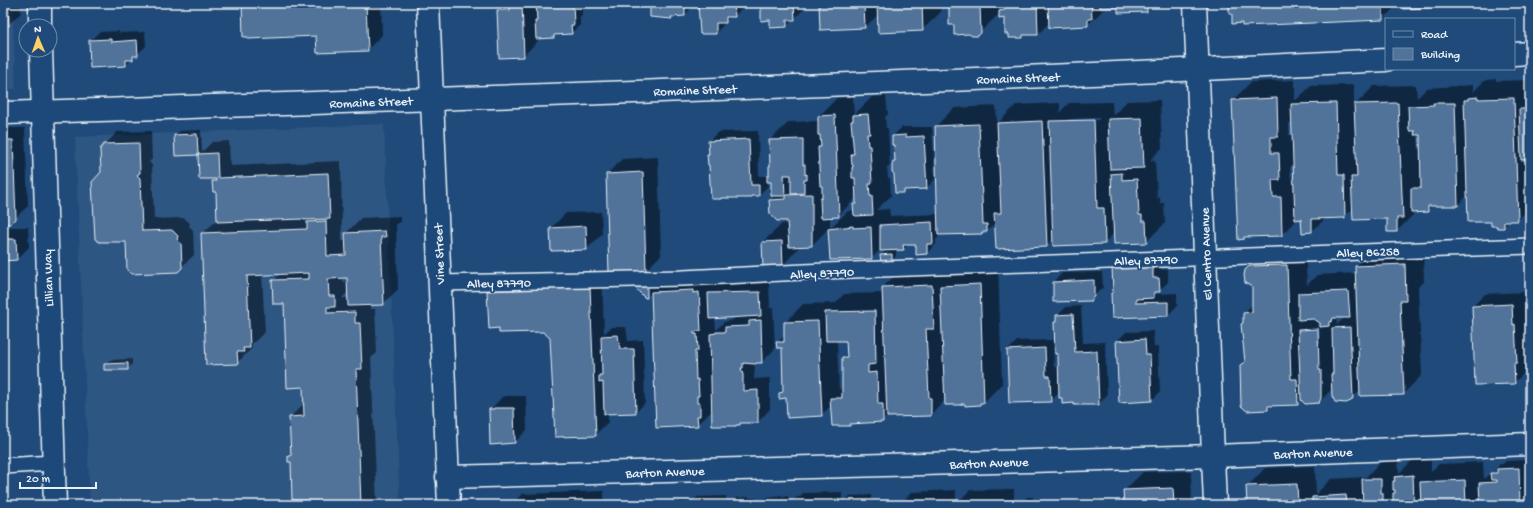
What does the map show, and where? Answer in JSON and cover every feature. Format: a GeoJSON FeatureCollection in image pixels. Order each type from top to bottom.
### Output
{"type":"FeatureCollection","features":[{"type":"Feature","properties":{"kind":"street"},"geometry":{"type":"LineString","coordinates":[[40,3],[40,18]]}},
{"type":"Feature","properties":{"kind":"street","name":"Vine Street"},"geometry":{"type":"LineString","coordinates":[[428,3],[449,505]]}},
{"type":"Feature","properties":{"kind":"street","name":"El Centro Avenue"},"geometry":{"type":"LineString","coordinates":[[1195,3],[1216,505]]}},
{"type":"Feature","properties":{"kind":"street"},"geometry":{"type":"LineString","coordinates":[[1515,54],[1530,53]]}},
{"type":"Feature","properties":{"kind":"street","name":"Lillian Way"},"geometry":{"type":"LineString","coordinates":[[41,58],[55,505]]}},
{"type":"Feature","properties":{"kind":"street","name":"Romaine Street"},"geometry":{"type":"LineString","coordinates":[[3,113],[42,110],[431,99],[1198,70],[1385,60]]}},
{"type":"Feature","properties":{"kind":"street","name":"Barton Avenue"},"geometry":{"type":"LineString","coordinates":[[447,477],[1214,456],[1530,444]]}},
{"type":"Feature","properties":{"kind":"lane","name":"Alley 86258"},"geometry":{"type":"LineString","coordinates":[[1205,257],[1530,246]]}},
{"type":"Feature","properties":{"kind":"lane","name":"Alley 87790"},"geometry":{"type":"LineString","coordinates":[[439,283],[683,278],[825,271],[1205,257]]}},
{"type":"Feature","properties":{"kind":"lane"},"geometry":{"type":"LineString","coordinates":[[3,466],[54,463]]}},
{"type":"Feature","properties":{"kind":"shaded area"},"geometry":{"type":"Polygon","coordinates":[[[3,3],[12,3],[16,89],[3,89],[3,3]]]}},
{"type":"Feature","properties":{"kind":"shaded area"},"geometry":{"type":"Polygon","coordinates":[[[384,124],[400,505],[90,505],[75,137],[384,124]]]}},
{"type":"Feature","properties":{"kind":"building"},"geometry":{"type":"Polygon","coordinates":[[[3,3],[8,3],[9,26],[3,27],[3,3]]]}},
{"type":"Feature","properties":{"kind":"building"},"geometry":{"type":"Polygon","coordinates":[[[242,3],[366,3],[368,51],[317,53],[316,36],[248,39],[248,37],[243,37],[242,3]]]}},
{"type":"Feature","properties":{"kind":"building"},"geometry":{"type":"Polygon","coordinates":[[[510,3],[522,3],[524,57],[499,58],[497,10],[510,10],[510,3]]]}},
{"type":"Feature","properties":{"kind":"building"},"geometry":{"type":"Polygon","coordinates":[[[536,3],[573,3],[574,25],[571,25],[572,34],[554,35],[554,38],[536,39],[536,3]]]}},
{"type":"Feature","properties":{"kind":"building"},"geometry":{"type":"Polygon","coordinates":[[[650,3],[685,3],[685,16],[671,17],[672,19],[650,17],[650,3]]]}},
{"type":"Feature","properties":{"kind":"building"},"geometry":{"type":"Polygon","coordinates":[[[698,3],[734,3],[735,17],[726,17],[726,23],[716,23],[716,34],[700,34],[698,3]]]}},
{"type":"Feature","properties":{"kind":"building"},"geometry":{"type":"Polygon","coordinates":[[[761,3],[794,3],[795,20],[787,20],[787,27],[770,28],[770,20],[761,21],[761,3]]]}},
{"type":"Feature","properties":{"kind":"building"},"geometry":{"type":"Polygon","coordinates":[[[819,3],[864,3],[865,28],[820,30],[819,3]]]}},
{"type":"Feature","properties":{"kind":"building"},"geometry":{"type":"Polygon","coordinates":[[[877,3],[922,3],[923,31],[878,33],[877,3]]]}},
{"type":"Feature","properties":{"kind":"building"},"geometry":{"type":"Polygon","coordinates":[[[949,3],[977,3],[978,6],[980,6],[981,33],[978,36],[972,36],[969,34],[954,35],[954,25],[949,25],[949,3]]]}},
{"type":"Feature","properties":{"kind":"building"},"geometry":{"type":"Polygon","coordinates":[[[1004,3],[1037,3],[1038,35],[1023,35],[1023,38],[1009,38],[1009,34],[1005,34],[1005,18],[999,19],[999,11],[1005,10],[1004,3]]]}},
{"type":"Feature","properties":{"kind":"building"},"geometry":{"type":"Polygon","coordinates":[[[1048,3],[1091,3],[1092,19],[1088,19],[1088,26],[1049,28],[1048,3]]]}},
{"type":"Feature","properties":{"kind":"building"},"geometry":{"type":"Polygon","coordinates":[[[1100,3],[1147,3],[1147,12],[1118,13],[1118,7],[1100,8],[1100,3]]]}},
{"type":"Feature","properties":{"kind":"building"},"geometry":{"type":"Polygon","coordinates":[[[1229,3],[1383,3],[1383,20],[1242,26],[1242,23],[1232,24],[1232,14],[1229,14],[1229,3]]]}},
{"type":"Feature","properties":{"kind":"building"},"geometry":{"type":"Polygon","coordinates":[[[1402,3],[1446,3],[1447,7],[1403,9],[1402,3]]]}},
{"type":"Feature","properties":{"kind":"building"},"geometry":{"type":"Polygon","coordinates":[[[111,39],[111,42],[137,40],[138,56],[133,56],[133,60],[126,60],[126,66],[90,68],[89,40],[111,39]]]}},
{"type":"Feature","properties":{"kind":"building"},"geometry":{"type":"Polygon","coordinates":[[[1478,97],[1478,99],[1514,98],[1518,221],[1504,221],[1504,228],[1491,226],[1491,222],[1468,222],[1464,100],[1478,97]]]}},
{"type":"Feature","properties":{"kind":"building"},"geometry":{"type":"Polygon","coordinates":[[[1277,98],[1278,137],[1271,137],[1271,153],[1279,153],[1280,180],[1272,180],[1273,197],[1281,197],[1282,236],[1244,237],[1244,239],[1238,240],[1232,100],[1277,98]]]}},
{"type":"Feature","properties":{"kind":"building"},"geometry":{"type":"Polygon","coordinates":[[[1336,103],[1338,175],[1344,175],[1345,218],[1312,219],[1312,232],[1302,233],[1301,219],[1295,220],[1291,104],[1336,103]]]}},
{"type":"Feature","properties":{"kind":"building"},"geometry":{"type":"Polygon","coordinates":[[[1398,103],[1403,218],[1397,218],[1397,232],[1387,232],[1387,219],[1353,220],[1351,177],[1357,177],[1354,104],[1398,103]]]}},
{"type":"Feature","properties":{"kind":"building"},"geometry":{"type":"Polygon","coordinates":[[[1433,103],[1455,103],[1458,206],[1428,206],[1428,212],[1411,213],[1411,188],[1421,188],[1420,135],[1414,135],[1415,131],[1409,131],[1408,106],[1434,105],[1433,103]]]}},
{"type":"Feature","properties":{"kind":"building"},"geometry":{"type":"Polygon","coordinates":[[[1519,109],[1530,109],[1530,159],[1521,160],[1519,109]]]}},
{"type":"Feature","properties":{"kind":"building"},"geometry":{"type":"Polygon","coordinates":[[[868,114],[870,134],[867,134],[868,146],[870,146],[872,184],[869,184],[870,196],[872,196],[873,215],[856,216],[854,215],[853,204],[856,204],[855,178],[852,178],[853,165],[851,154],[854,154],[851,121],[853,121],[853,115],[868,114]]]}},
{"type":"Feature","properties":{"kind":"building"},"geometry":{"type":"Polygon","coordinates":[[[835,115],[839,217],[821,218],[820,198],[822,198],[822,186],[820,186],[818,147],[821,147],[820,135],[818,135],[818,116],[835,115]]]}},
{"type":"Feature","properties":{"kind":"building"},"geometry":{"type":"Polygon","coordinates":[[[1142,118],[1144,168],[1110,169],[1108,119],[1142,118]]]}},
{"type":"Feature","properties":{"kind":"building"},"geometry":{"type":"Polygon","coordinates":[[[1094,120],[1097,208],[1104,208],[1105,244],[1053,246],[1049,121],[1094,120]]]}},
{"type":"Feature","properties":{"kind":"building"},"geometry":{"type":"Polygon","coordinates":[[[1042,121],[1047,247],[996,249],[994,213],[1001,213],[997,123],[1042,121]]]}},
{"type":"Feature","properties":{"kind":"building"},"geometry":{"type":"Polygon","coordinates":[[[979,124],[983,224],[987,224],[987,232],[982,232],[982,234],[938,235],[935,126],[979,124]]]}},
{"type":"Feature","properties":{"kind":"building"},"geometry":{"type":"Polygon","coordinates":[[[197,134],[198,155],[175,156],[174,135],[197,134]]]}},
{"type":"Feature","properties":{"kind":"building"},"geometry":{"type":"Polygon","coordinates":[[[906,135],[906,137],[924,136],[927,189],[904,190],[904,193],[895,193],[894,174],[892,172],[893,161],[895,161],[892,136],[906,135]]]}},
{"type":"Feature","properties":{"kind":"building"},"geometry":{"type":"Polygon","coordinates":[[[749,139],[751,185],[759,185],[759,196],[751,196],[751,198],[711,199],[707,154],[709,154],[708,141],[749,139]]]}},
{"type":"Feature","properties":{"kind":"building"},"geometry":{"type":"Polygon","coordinates":[[[803,139],[803,165],[805,164],[805,175],[807,174],[807,180],[804,180],[804,193],[791,194],[791,175],[784,175],[785,196],[771,196],[771,182],[767,182],[770,166],[769,140],[803,139]]]}},
{"type":"Feature","properties":{"kind":"building"},"geometry":{"type":"Polygon","coordinates":[[[3,140],[13,140],[16,219],[11,224],[3,224],[3,140]]]}},
{"type":"Feature","properties":{"kind":"building"},"geometry":{"type":"Polygon","coordinates":[[[139,143],[140,173],[137,175],[140,178],[142,231],[172,230],[178,236],[177,239],[181,243],[182,268],[178,272],[131,274],[127,270],[126,242],[99,242],[95,239],[92,182],[101,172],[100,149],[104,144],[139,143]]]}},
{"type":"Feature","properties":{"kind":"building"},"geometry":{"type":"Polygon","coordinates":[[[217,153],[218,178],[328,173],[330,219],[217,222],[216,192],[213,192],[212,181],[216,181],[216,179],[199,179],[198,154],[217,153]]]}},
{"type":"Feature","properties":{"kind":"building"},"geometry":{"type":"Polygon","coordinates":[[[643,172],[646,271],[609,273],[606,174],[643,172]]]}},
{"type":"Feature","properties":{"kind":"building"},"geometry":{"type":"Polygon","coordinates":[[[1122,173],[1122,180],[1137,179],[1139,215],[1142,215],[1142,221],[1146,221],[1147,243],[1114,244],[1111,174],[1122,173]]]}},
{"type":"Feature","properties":{"kind":"building"},"geometry":{"type":"Polygon","coordinates":[[[812,194],[812,246],[789,247],[787,221],[777,221],[770,214],[769,200],[786,199],[786,195],[812,194]]]}},
{"type":"Feature","properties":{"kind":"building"},"geometry":{"type":"Polygon","coordinates":[[[326,221],[327,256],[346,255],[345,233],[385,231],[386,237],[381,237],[384,305],[348,306],[347,278],[328,279],[329,296],[335,296],[335,307],[327,307],[327,313],[355,312],[355,323],[360,323],[362,369],[356,369],[361,505],[307,505],[307,500],[292,500],[291,462],[288,462],[288,456],[291,456],[289,417],[304,416],[303,387],[287,388],[284,304],[273,304],[272,280],[309,279],[309,273],[247,276],[250,348],[243,348],[244,352],[237,352],[238,364],[206,365],[201,233],[307,229],[307,222],[326,221]]]}},
{"type":"Feature","properties":{"kind":"building"},"geometry":{"type":"Polygon","coordinates":[[[932,222],[933,244],[927,244],[927,254],[916,255],[916,245],[903,245],[904,250],[880,251],[880,225],[932,222]]]}},
{"type":"Feature","properties":{"kind":"building"},"geometry":{"type":"Polygon","coordinates":[[[586,226],[587,250],[551,251],[550,228],[586,226]]]}},
{"type":"Feature","properties":{"kind":"building"},"geometry":{"type":"Polygon","coordinates":[[[853,226],[853,228],[871,227],[872,259],[830,260],[828,229],[853,226]]]}},
{"type":"Feature","properties":{"kind":"building"},"geometry":{"type":"Polygon","coordinates":[[[3,239],[16,239],[17,260],[3,261],[3,239]]]}},
{"type":"Feature","properties":{"kind":"building"},"geometry":{"type":"Polygon","coordinates":[[[782,241],[783,266],[763,267],[762,242],[782,241]]]}},
{"type":"Feature","properties":{"kind":"building"},"geometry":{"type":"Polygon","coordinates":[[[892,254],[892,261],[881,262],[880,255],[892,254]]]}},
{"type":"Feature","properties":{"kind":"building"},"geometry":{"type":"Polygon","coordinates":[[[1527,262],[1530,262],[1530,330],[1527,262]]]}},
{"type":"Feature","properties":{"kind":"building"},"geometry":{"type":"Polygon","coordinates":[[[1405,264],[1406,301],[1400,301],[1404,395],[1360,396],[1355,266],[1405,264]]]}},
{"type":"Feature","properties":{"kind":"building"},"geometry":{"type":"Polygon","coordinates":[[[1153,265],[1153,278],[1159,278],[1160,292],[1154,292],[1154,298],[1136,299],[1136,303],[1168,302],[1168,316],[1112,318],[1112,267],[1153,265]]]}},
{"type":"Feature","properties":{"kind":"building"},"geometry":{"type":"Polygon","coordinates":[[[1287,265],[1291,379],[1297,379],[1298,405],[1268,406],[1268,410],[1247,411],[1241,406],[1240,365],[1245,362],[1241,324],[1243,323],[1243,313],[1252,312],[1252,287],[1245,283],[1245,270],[1249,266],[1287,265]]]}},
{"type":"Feature","properties":{"kind":"building"},"geometry":{"type":"Polygon","coordinates":[[[1094,280],[1094,296],[1091,301],[1053,302],[1053,282],[1094,280]]]}},
{"type":"Feature","properties":{"kind":"building"},"geometry":{"type":"Polygon","coordinates":[[[980,284],[984,403],[980,403],[980,405],[965,406],[965,404],[945,405],[940,286],[980,284]]]}},
{"type":"Feature","properties":{"kind":"building"},"geometry":{"type":"Polygon","coordinates":[[[647,285],[647,298],[645,298],[633,286],[647,285]]]}},
{"type":"Feature","properties":{"kind":"building"},"geometry":{"type":"Polygon","coordinates":[[[932,285],[934,329],[926,329],[931,416],[887,417],[882,287],[932,285]]]}},
{"type":"Feature","properties":{"kind":"building"},"geometry":{"type":"Polygon","coordinates":[[[590,287],[596,436],[555,437],[550,338],[543,332],[499,333],[499,328],[489,329],[487,291],[590,287]]]}},
{"type":"Feature","properties":{"kind":"building"},"geometry":{"type":"Polygon","coordinates":[[[693,290],[693,293],[699,292],[701,331],[694,332],[694,334],[697,334],[698,351],[695,351],[696,380],[698,379],[699,396],[697,396],[697,403],[700,403],[700,416],[697,416],[698,426],[656,428],[651,292],[693,290]]]}},
{"type":"Feature","properties":{"kind":"building"},"geometry":{"type":"Polygon","coordinates":[[[1348,291],[1350,318],[1333,318],[1332,321],[1329,322],[1329,326],[1320,327],[1320,323],[1314,319],[1298,320],[1298,293],[1348,291]]]}},
{"type":"Feature","properties":{"kind":"building"},"geometry":{"type":"Polygon","coordinates":[[[760,292],[761,316],[709,319],[708,293],[760,292]]]}},
{"type":"Feature","properties":{"kind":"building"},"geometry":{"type":"Polygon","coordinates":[[[1512,304],[1513,325],[1515,324],[1517,363],[1514,363],[1515,384],[1475,385],[1472,306],[1512,304]]]}},
{"type":"Feature","properties":{"kind":"building"},"geometry":{"type":"Polygon","coordinates":[[[875,311],[876,364],[868,365],[868,373],[877,372],[878,404],[883,404],[883,422],[850,424],[850,426],[832,426],[830,398],[842,398],[842,357],[847,357],[846,341],[826,341],[825,312],[875,311]]]}},
{"type":"Feature","properties":{"kind":"building"},"geometry":{"type":"Polygon","coordinates":[[[1073,314],[1075,352],[1097,351],[1099,405],[1074,405],[1074,403],[1062,404],[1062,398],[1059,398],[1058,354],[1055,354],[1054,322],[1056,322],[1056,315],[1073,314]]]}},
{"type":"Feature","properties":{"kind":"building"},"geometry":{"type":"Polygon","coordinates":[[[761,320],[762,363],[743,363],[743,368],[741,368],[743,375],[743,391],[758,390],[758,423],[740,423],[740,425],[736,426],[712,426],[710,334],[725,332],[725,327],[749,326],[749,321],[761,320]]]}},
{"type":"Feature","properties":{"kind":"building"},"geometry":{"type":"Polygon","coordinates":[[[818,321],[822,416],[787,418],[786,398],[779,399],[779,393],[783,392],[782,348],[777,348],[776,342],[784,342],[784,322],[818,321]]]}},
{"type":"Feature","properties":{"kind":"building"},"geometry":{"type":"Polygon","coordinates":[[[1350,327],[1353,398],[1351,401],[1346,403],[1335,402],[1332,396],[1331,374],[1333,374],[1332,328],[1350,327]]]}},
{"type":"Feature","properties":{"kind":"building"},"geometry":{"type":"Polygon","coordinates":[[[1318,329],[1319,370],[1321,370],[1321,398],[1319,403],[1305,404],[1301,400],[1298,330],[1318,329]]]}},
{"type":"Feature","properties":{"kind":"building"},"geometry":{"type":"Polygon","coordinates":[[[618,335],[620,349],[634,349],[636,413],[604,414],[603,382],[599,383],[599,375],[602,375],[601,336],[618,335]]]}},
{"type":"Feature","properties":{"kind":"building"},"geometry":{"type":"Polygon","coordinates":[[[1145,339],[1146,355],[1150,355],[1152,401],[1119,403],[1116,341],[1145,339]]]}},
{"type":"Feature","properties":{"kind":"building"},"geometry":{"type":"Polygon","coordinates":[[[1045,348],[1046,376],[1050,376],[1051,402],[1009,403],[1007,350],[1045,348]]]}},
{"type":"Feature","properties":{"kind":"building"},"geometry":{"type":"Polygon","coordinates":[[[128,363],[128,370],[104,370],[104,364],[128,363]]]}},
{"type":"Feature","properties":{"kind":"building"},"geometry":{"type":"Polygon","coordinates":[[[514,408],[515,443],[490,445],[489,409],[514,408]]]}},
{"type":"Feature","properties":{"kind":"building"},"geometry":{"type":"Polygon","coordinates":[[[1519,468],[1520,505],[1480,505],[1479,483],[1497,482],[1497,480],[1491,480],[1490,473],[1497,473],[1497,469],[1519,468]]]}},
{"type":"Feature","properties":{"kind":"building"},"geometry":{"type":"Polygon","coordinates":[[[1413,475],[1414,505],[1393,505],[1393,493],[1395,493],[1395,490],[1393,490],[1393,481],[1395,481],[1394,477],[1413,475]]]}},
{"type":"Feature","properties":{"kind":"building"},"geometry":{"type":"Polygon","coordinates":[[[1362,479],[1381,479],[1383,505],[1363,505],[1362,479]]]}},
{"type":"Feature","properties":{"kind":"building"},"geometry":{"type":"Polygon","coordinates":[[[1465,480],[1466,505],[1421,505],[1420,482],[1465,480]]]}},
{"type":"Feature","properties":{"kind":"building"},"geometry":{"type":"Polygon","coordinates":[[[1297,484],[1298,505],[1247,505],[1246,486],[1297,484]]]}},
{"type":"Feature","properties":{"kind":"building"},"geometry":{"type":"Polygon","coordinates":[[[1173,488],[1174,505],[1124,505],[1123,490],[1173,488]]]}},
{"type":"Feature","properties":{"kind":"building"},"geometry":{"type":"Polygon","coordinates":[[[1346,495],[1347,505],[1312,505],[1312,497],[1346,495]]]}}]}
